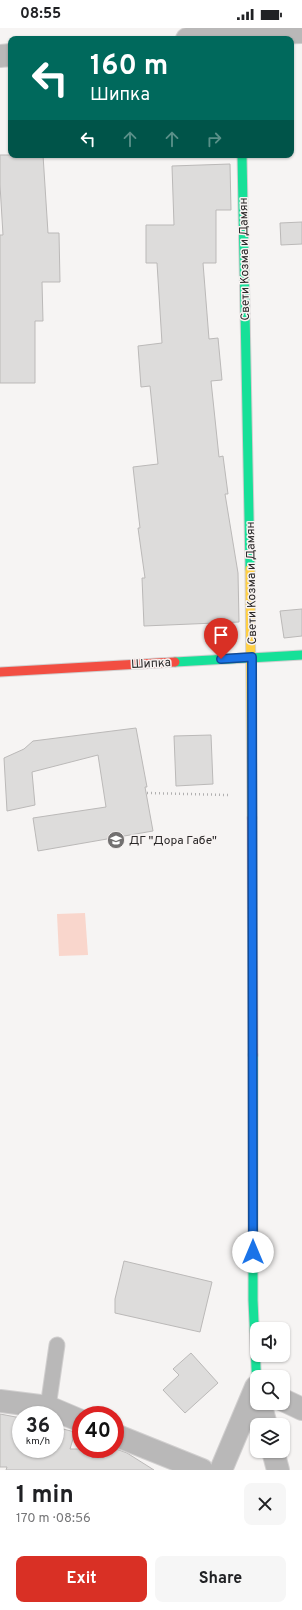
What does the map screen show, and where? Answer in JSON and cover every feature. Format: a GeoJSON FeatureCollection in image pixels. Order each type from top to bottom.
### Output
{"type":"FeatureCollection","features":[{"type":"Feature","properties":{"kind":"street"},"geometry":{"type":"LineString","coordinates":[[219,36],[302,32]]}},
{"type":"Feature","properties":{"kind":"street","name":"Свети Козма и Дамян"},"geometry":{"type":"LineString","coordinates":[[242,158],[252,657],[253,1300],[257,1370]]}},
{"type":"Feature","properties":{"kind":"street","name":"Шипка"},"geometry":{"type":"LineString","coordinates":[[0,672],[302,655]]}},
{"type":"Feature","properties":{"kind":"street"},"geometry":{"type":"LineString","coordinates":[[0,1401],[40,1406]]}},
{"type":"Feature","properties":{"kind":"street"},"geometry":{"type":"LineString","coordinates":[[290,1403],[302,1409]]}},
{"type":"Feature","properties":{"kind":"street"},"geometry":{"type":"LineString","coordinates":[[221,1470],[250,1409]]}},
{"type":"Feature","properties":{"kind":"street"},"geometry":{"type":"LineString","coordinates":[[124,1438],[202,1470]]}},
{"type":"Feature","properties":{"kind":"street"},"geometry":{"type":"LineString","coordinates":[[275,1458],[278,1470]]}},
{"type":"Feature","properties":{"kind":"lane"},"geometry":{"type":"LineString","coordinates":[[48,1406],[57,1345]]}},
{"type":"Feature","properties":{"kind":"path"},"geometry":{"type":"LineString","coordinates":[[147,793],[252,795]]}},
{"type":"Feature","properties":{"kind":"shaded area"},"geometry":{"type":"Polygon","coordinates":[[[85,913],[88,955],[59,956],[57,914],[85,913]]]}},
{"type":"Feature","properties":{"kind":"building"},"geometry":{"type":"Polygon","coordinates":[[[0,155],[8,155],[8,158],[43,158],[48,233],[59,233],[60,282],[42,282],[43,321],[35,321],[35,383],[0,383],[0,235],[3,235],[0,155]]]}},
{"type":"Feature","properties":{"kind":"building"},"geometry":{"type":"Polygon","coordinates":[[[230,164],[231,210],[216,210],[216,263],[203,263],[209,339],[218,338],[222,380],[211,381],[219,457],[223,456],[228,494],[225,494],[238,573],[239,622],[144,626],[142,578],[145,578],[138,528],[140,528],[133,467],[158,464],[150,386],[141,387],[138,346],[162,343],[157,263],[146,263],[146,225],[174,225],[172,166],[230,164]]]}},
{"type":"Feature","properties":{"kind":"building"},"geometry":{"type":"Polygon","coordinates":[[[302,222],[302,244],[281,245],[280,223],[302,222]]]}},
{"type":"Feature","properties":{"kind":"building"},"geometry":{"type":"Polygon","coordinates":[[[302,609],[302,636],[284,638],[280,611],[302,609]]]}},
{"type":"Feature","properties":{"kind":"building"},"geometry":{"type":"Polygon","coordinates":[[[136,728],[147,787],[145,787],[153,831],[38,851],[33,818],[106,807],[98,755],[32,772],[35,805],[7,811],[4,758],[24,749],[33,741],[136,728]]]}},
{"type":"Feature","properties":{"kind":"building"},"geometry":{"type":"Polygon","coordinates":[[[211,735],[213,784],[176,786],[174,736],[211,735]]]}},
{"type":"Feature","properties":{"kind":"building"},"geometry":{"type":"Polygon","coordinates":[[[124,1261],[212,1282],[200,1332],[115,1313],[115,1299],[124,1261]]]}},
{"type":"Feature","properties":{"kind":"building"},"geometry":{"type":"Polygon","coordinates":[[[191,1353],[218,1383],[185,1413],[163,1390],[179,1375],[173,1369],[191,1353]]]}},
{"type":"Feature","properties":{"kind":"building"},"geometry":{"type":"Polygon","coordinates":[[[0,1414],[12,1416],[12,1458],[64,1458],[64,1429],[72,1431],[72,1442],[70,1449],[72,1449],[72,1458],[124,1458],[124,1452],[154,1470],[6,1470],[7,1467],[0,1467],[0,1414]]]}},
{"type":"Feature","properties":{"kind":"traffic: fast"},"geometry":{"type":"LineString","coordinates":[[242,158],[250,569]]}},
{"type":"Feature","properties":{"kind":"traffic: fast"},"geometry":{"type":"LineString","coordinates":[[175,662],[302,655]]}},
{"type":"Feature","properties":{"kind":"traffic: fast"},"geometry":{"type":"LineString","coordinates":[[253,1055],[253,1300],[256,1370]]}},
{"type":"Feature","properties":{"kind":"traffic: slow"},"geometry":{"type":"LineString","coordinates":[[250,569],[252,818]]}},
{"type":"Feature","properties":{"kind":"traffic: jam"},"geometry":{"type":"LineString","coordinates":[[0,672],[175,662]]}},
{"type":"Feature","properties":{"kind":"traffic: jam"},"geometry":{"type":"LineString","coordinates":[[252,818],[253,1055]]}},
{"type":"Feature","properties":{"kind":"place","name":"ДГ \"Дора Габе\""},"geometry":{"type":"Point","coordinates":[116,840]}},
{"type":"Feature","properties":{"kind":"route"},"geometry":{"type":"LineString","coordinates":[[221,659],[252,657],[253,1252]]}}]}
